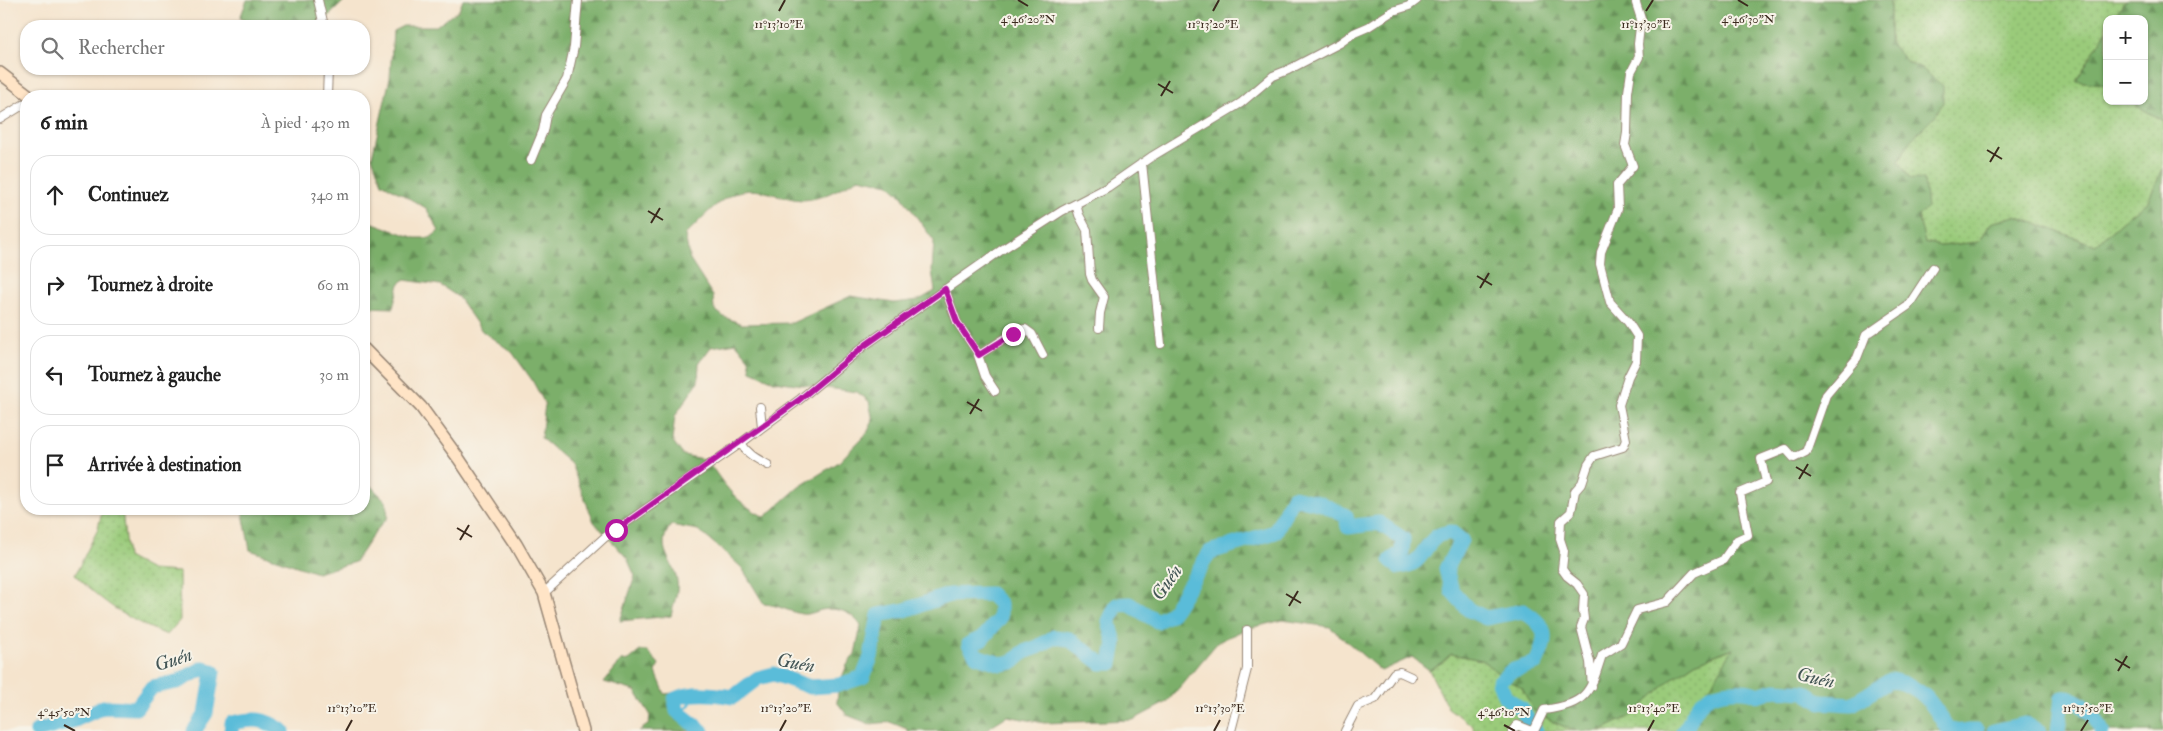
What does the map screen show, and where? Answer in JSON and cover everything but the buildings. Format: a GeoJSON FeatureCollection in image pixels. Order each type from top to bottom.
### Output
{"type":"FeatureCollection","features":[{"type":"Feature","properties":{"kind":"main road"},"geometry":{"type":"LineString","coordinates":[[0,73],[22,90]]}},
{"type":"Feature","properties":{"kind":"main road"},"geometry":{"type":"LineString","coordinates":[[370,355],[426,414],[495,513],[544,593],[582,731]]}},
{"type":"Feature","properties":{"kind":"street"},"geometry":{"type":"LineString","coordinates":[[318,0],[323,20]]}},
{"type":"Feature","properties":{"kind":"street"},"geometry":{"type":"LineString","coordinates":[[531,160],[543,131],[546,115],[567,80],[574,47],[578,0]]}},
{"type":"Feature","properties":{"kind":"street"},"geometry":{"type":"LineString","coordinates":[[544,593],[604,538],[741,443],[799,400],[864,346],[945,289],[1046,221],[1108,187],[1142,163],[1241,103],[1272,76],[1288,70],[1340,43],[1354,33],[1368,27],[1393,11],[1409,6],[1416,0]]}},
{"type":"Feature","properties":{"kind":"street"},"geometry":{"type":"LineString","coordinates":[[1592,686],[1590,662],[1581,627],[1584,619],[1584,594],[1578,584],[1567,576],[1562,568],[1564,551],[1560,530],[1561,521],[1571,512],[1573,495],[1582,483],[1588,464],[1594,456],[1623,447],[1626,440],[1619,406],[1628,377],[1636,361],[1637,336],[1628,322],[1610,302],[1600,264],[1601,252],[1618,209],[1617,185],[1633,166],[1624,145],[1627,133],[1627,98],[1631,72],[1639,60],[1638,44],[1641,19],[1636,2]]}},
{"type":"Feature","properties":{"kind":"street"},"geometry":{"type":"LineString","coordinates":[[327,90],[328,75]]}},
{"type":"Feature","properties":{"kind":"street"},"geometry":{"type":"LineString","coordinates":[[0,119],[20,107]]}},
{"type":"Feature","properties":{"kind":"street"},"geometry":{"type":"LineString","coordinates":[[1142,163],[1161,344]]}},
{"type":"Feature","properties":{"kind":"street"},"geometry":{"type":"LineString","coordinates":[[1076,204],[1079,215],[1087,230],[1090,274],[1104,297],[1099,328]]}},
{"type":"Feature","properties":{"kind":"street"},"geometry":{"type":"LineString","coordinates":[[1512,731],[1517,725],[1532,731],[1535,729],[1544,710],[1578,701],[1592,686],[1602,655],[1621,643],[1637,610],[1667,602],[1694,573],[1723,560],[1737,540],[1748,535],[1740,494],[1766,482],[1762,458],[1786,449],[1794,458],[1806,452],[1826,395],[1857,358],[1866,335],[1908,306],[1933,268]]}},
{"type":"Feature","properties":{"kind":"street"},"geometry":{"type":"LineString","coordinates":[[945,289],[957,322],[979,355],[985,376],[995,391]]}},
{"type":"Feature","properties":{"kind":"street"},"geometry":{"type":"LineString","coordinates":[[979,355],[1022,329],[1032,334],[1043,355]]}},
{"type":"Feature","properties":{"kind":"street"},"geometry":{"type":"LineString","coordinates":[[760,407],[762,427]]}},
{"type":"Feature","properties":{"kind":"street"},"geometry":{"type":"LineString","coordinates":[[741,443],[753,457],[768,465]]}},
{"type":"Feature","properties":{"kind":"street"},"geometry":{"type":"LineString","coordinates":[[1231,731],[1246,679],[1247,630]]}},
{"type":"Feature","properties":{"kind":"street"},"geometry":{"type":"LineString","coordinates":[[1345,731],[1358,706],[1374,699],[1394,673],[1400,672],[1411,677]]}},
{"type":"Feature","properties":{"kind":"green space"},"geometry":{"type":"Polygon","coordinates":[[[247,0],[345,0],[325,20],[244,20],[240,18],[247,0]]]}},
{"type":"Feature","properties":{"kind":"green space"},"geometry":{"type":"Polygon","coordinates":[[[463,0],[1890,0],[1890,43],[1907,62],[1925,71],[1943,86],[1943,102],[1935,116],[1910,141],[1899,161],[1910,179],[1924,180],[1927,208],[1918,216],[1925,242],[1940,246],[1979,242],[1991,223],[2015,216],[2095,245],[2147,203],[2163,169],[2163,731],[1690,731],[1686,729],[1733,648],[1695,663],[1670,680],[1633,715],[1599,731],[1574,731],[1533,710],[1522,688],[1499,674],[1482,660],[1451,654],[1429,670],[1412,657],[1381,671],[1330,627],[1283,620],[1246,629],[1218,642],[1167,702],[1133,720],[1044,723],[1007,716],[991,726],[987,731],[908,731],[890,722],[870,724],[847,715],[837,702],[839,685],[847,665],[855,654],[861,626],[853,617],[833,609],[804,614],[764,604],[742,568],[728,555],[698,530],[671,525],[666,533],[664,547],[677,581],[677,593],[671,616],[620,621],[635,576],[627,558],[594,522],[571,464],[541,438],[545,404],[532,380],[512,352],[482,331],[458,297],[440,285],[404,280],[399,284],[393,308],[370,307],[370,222],[415,238],[430,238],[439,231],[426,208],[382,183],[372,157],[390,78],[393,31],[403,26],[436,26],[459,10],[463,0]],[[859,178],[817,198],[802,200],[750,190],[742,191],[726,198],[685,235],[690,260],[713,296],[714,309],[724,317],[742,324],[792,323],[851,296],[894,303],[919,300],[935,291],[932,271],[934,241],[900,194],[889,184],[859,178]],[[736,343],[711,347],[699,363],[698,382],[675,416],[672,440],[683,455],[707,460],[739,500],[765,517],[799,487],[839,462],[867,433],[873,421],[869,401],[857,392],[774,381],[751,371],[749,359],[736,343]]]}},
{"type":"Feature","properties":{"kind":"green space"},"geometry":{"type":"Polygon","coordinates":[[[1890,0],[2125,0],[2116,15],[2103,15],[2103,37],[2076,81],[2103,83],[2103,105],[2136,105],[2163,121],[2163,169],[2147,203],[2095,245],[2015,216],[1991,223],[1979,242],[1940,246],[1924,242],[1910,179],[1899,161],[1910,140],[1935,116],[1925,71],[1907,62],[1890,43],[1890,0]]]}},
{"type":"Feature","properties":{"kind":"green space"},"geometry":{"type":"Polygon","coordinates":[[[2125,0],[2163,0],[2163,121],[2136,105],[2148,105],[2148,15],[2116,15],[2125,0]]]}},
{"type":"Feature","properties":{"kind":"green space"},"geometry":{"type":"Polygon","coordinates":[[[2103,37],[2103,84],[2076,81],[2103,37]]]}},
{"type":"Feature","properties":{"kind":"green space"},"geometry":{"type":"Polygon","coordinates":[[[370,485],[386,501],[388,517],[375,532],[355,562],[317,573],[250,550],[243,515],[370,515],[370,485]]]}},
{"type":"Feature","properties":{"kind":"green space"},"geometry":{"type":"Polygon","coordinates":[[[101,515],[123,515],[127,557],[151,570],[179,572],[180,620],[167,635],[128,617],[97,595],[75,575],[97,531],[101,515]]]}},
{"type":"Feature","properties":{"kind":"green space"},"geometry":{"type":"Polygon","coordinates":[[[1734,648],[1687,728],[1690,731],[1599,731],[1633,715],[1670,680],[1695,663],[1734,648]]]}},
{"type":"Feature","properties":{"kind":"green space"},"geometry":{"type":"Polygon","coordinates":[[[640,651],[647,651],[659,664],[656,672],[665,694],[673,693],[686,712],[707,731],[639,731],[649,724],[650,714],[635,691],[604,682],[621,661],[629,660],[640,651]]]}},
{"type":"Feature","properties":{"kind":"green space"},"geometry":{"type":"Polygon","coordinates":[[[1451,654],[1482,660],[1499,674],[1523,688],[1533,710],[1574,731],[1474,731],[1473,726],[1448,708],[1429,670],[1451,654]]]}},
{"type":"Feature","properties":{"kind":"waterway","name":"Guén"},"geometry":{"type":"LineString","coordinates":[[702,731],[677,711],[675,699],[696,694],[733,697],[758,678],[774,674],[810,687],[839,685],[863,677],[871,657],[879,615],[905,610],[949,595],[990,594],[1000,604],[1000,618],[983,638],[969,644],[977,656],[1001,664],[1013,662],[1024,652],[1038,647],[1054,637],[1069,639],[1101,663],[1111,663],[1115,643],[1109,621],[1117,605],[1129,604],[1157,621],[1171,614],[1210,552],[1275,532],[1293,497],[1322,504],[1346,516],[1348,527],[1379,523],[1403,539],[1402,552],[1391,560],[1399,567],[1417,560],[1439,535],[1451,532],[1461,540],[1446,569],[1452,591],[1469,610],[1486,618],[1523,611],[1538,622],[1544,633],[1543,646],[1536,663],[1511,671],[1499,682],[1505,697],[1520,708],[1536,731]]}},
{"type":"Feature","properties":{"kind":"waterway","name":"Guén"},"geometry":{"type":"LineString","coordinates":[[37,731],[75,720],[103,707],[136,708],[152,687],[177,682],[204,668],[213,672],[206,713],[194,731]]}},
{"type":"Feature","properties":{"kind":"waterway","name":"Guén"},"geometry":{"type":"LineString","coordinates":[[1683,731],[1687,727],[1693,713],[1705,699],[1724,692],[1746,691],[1758,695],[1775,690],[1804,692],[1821,702],[1852,704],[1891,680],[1919,691],[1931,703],[1947,728],[1960,731]]}},
{"type":"Feature","properties":{"kind":"waterway"},"geometry":{"type":"LineString","coordinates":[[677,711],[688,706],[695,695]]}},
{"type":"Feature","properties":{"kind":"waterway","name":"Guén"},"geometry":{"type":"LineString","coordinates":[[2058,731],[2062,698],[2075,700],[2086,708],[2102,731]]}},
{"type":"Feature","properties":{"kind":"waterway","name":"Guén"},"geometry":{"type":"LineString","coordinates":[[231,731],[232,723],[247,720],[264,721],[283,731]]}},
{"type":"Feature","properties":{"kind":"waterway","name":"Guén"},"geometry":{"type":"LineString","coordinates":[[1994,731],[2025,724],[2039,731]]}},
{"type":"Feature","properties":{"kind":"waterway","name":"Guén"},"geometry":{"type":"LineString","coordinates":[[1968,731],[1977,731]]}},
{"type":"Feature","properties":{"kind":"route"},"geometry":{"type":"LineString","coordinates":[[616,530],[741,443],[799,400],[864,346],[945,289],[957,322],[979,355],[1013,334]]}}]}
